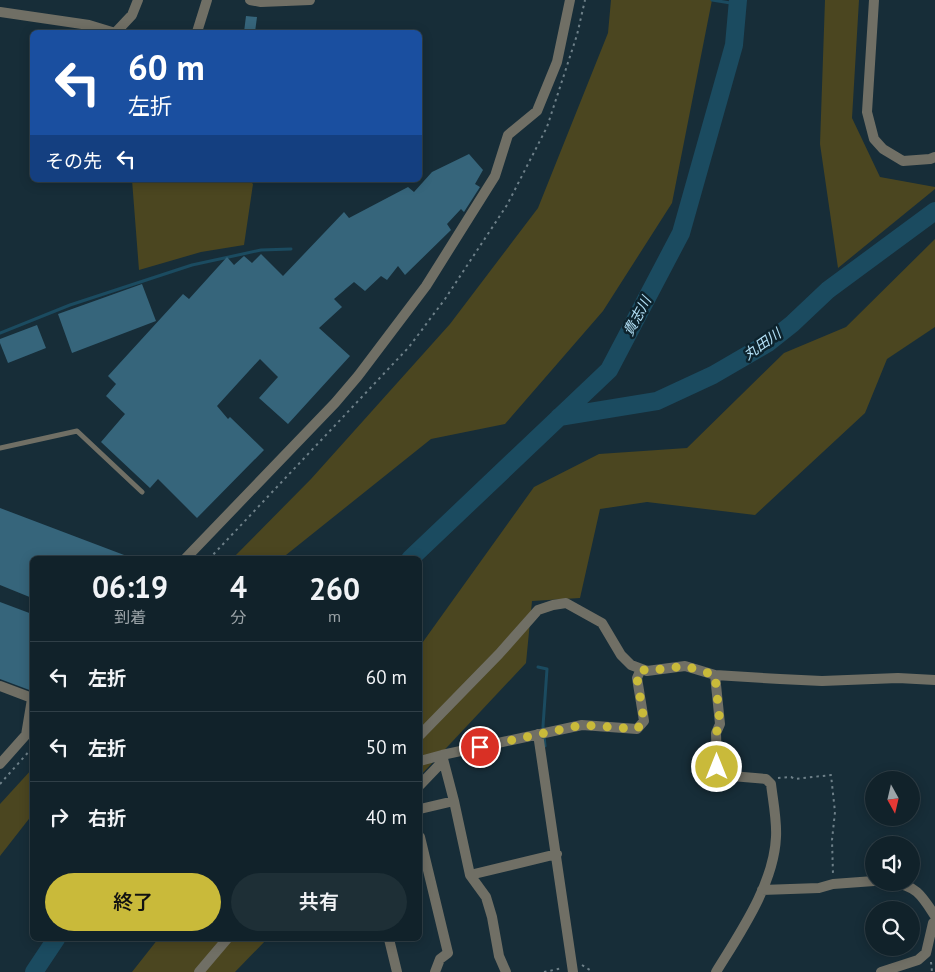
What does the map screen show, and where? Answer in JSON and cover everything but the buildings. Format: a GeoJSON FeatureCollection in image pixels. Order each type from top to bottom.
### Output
{"type":"FeatureCollection","features":[{"type":"Feature","properties":{"kind":"street"},"geometry":{"type":"LineString","coordinates":[[116,30],[132,14],[138,0]]}},
{"type":"Feature","properties":{"kind":"street"},"geometry":{"type":"LineString","coordinates":[[198,30],[207,0]]}},
{"type":"Feature","properties":{"kind":"street"},"geometry":{"type":"LineString","coordinates":[[250,0],[261,2],[310,0]]}},
{"type":"Feature","properties":{"kind":"street"},"geometry":{"type":"LineString","coordinates":[[188,556],[335,403],[358,376],[426,286],[495,176],[508,135],[537,111],[557,62],[570,0]]}},
{"type":"Feature","properties":{"kind":"street"},"geometry":{"type":"LineString","coordinates":[[874,0],[867,112],[874,140],[883,150],[903,160],[930,159],[935,156]]}},
{"type":"Feature","properties":{"kind":"street"},"geometry":{"type":"LineString","coordinates":[[0,12],[89,24],[108,30]]}},
{"type":"Feature","properties":{"kind":"street"},"geometry":{"type":"LineString","coordinates":[[422,733],[499,654],[538,610],[553,605],[566,604],[602,622],[621,655],[632,665],[647,671],[685,666],[715,675],[822,681],[898,678],[935,680]]}},
{"type":"Feature","properties":{"kind":"street"},"geometry":{"type":"LineString","coordinates":[[422,761],[442,758],[582,725],[637,729],[644,721],[637,678],[641,669]]}},
{"type":"Feature","properties":{"kind":"street"},"geometry":{"type":"LineString","coordinates":[[715,675],[720,724],[716,733],[717,767],[720,775],[766,779],[771,784],[777,835],[775,851],[762,890],[737,940],[716,972]]}},
{"type":"Feature","properties":{"kind":"street"},"geometry":{"type":"LineString","coordinates":[[0,686],[30,698]]}},
{"type":"Feature","properties":{"kind":"street"},"geometry":{"type":"LineString","coordinates":[[0,764],[29,732]]}},
{"type":"Feature","properties":{"kind":"street"},"geometry":{"type":"LineString","coordinates":[[538,734],[573,972]]}},
{"type":"Feature","properties":{"kind":"street"},"geometry":{"type":"LineString","coordinates":[[422,783],[442,758]]}},
{"type":"Feature","properties":{"kind":"street"},"geometry":{"type":"LineString","coordinates":[[442,758],[454,801],[470,874],[486,897],[499,956],[506,972]]}},
{"type":"Feature","properties":{"kind":"street"},"geometry":{"type":"LineString","coordinates":[[422,809],[454,801]]}},
{"type":"Feature","properties":{"kind":"street"},"geometry":{"type":"LineString","coordinates":[[422,845],[448,953],[440,959],[435,972]]}},
{"type":"Feature","properties":{"kind":"street"},"geometry":{"type":"LineString","coordinates":[[470,874],[557,854]]}},
{"type":"Feature","properties":{"kind":"street"},"geometry":{"type":"LineString","coordinates":[[762,890],[819,888],[833,884],[865,882]]}},
{"type":"Feature","properties":{"kind":"street"},"geometry":{"type":"LineString","coordinates":[[917,891],[935,916]]}},
{"type":"Feature","properties":{"kind":"street"},"geometry":{"type":"LineString","coordinates":[[881,972],[918,960],[926,953],[933,923],[935,922]]}},
{"type":"Feature","properties":{"kind":"street"},"geometry":{"type":"LineString","coordinates":[[199,972],[225,941]]}},
{"type":"Feature","properties":{"kind":"street"},"geometry":{"type":"LineString","coordinates":[[389,941],[397,972]]}},
{"type":"Feature","properties":{"kind":"lane"},"geometry":{"type":"LineString","coordinates":[[0,448],[77,431],[142,492]]}},
{"type":"Feature","properties":{"kind":"path"},"geometry":{"type":"LineString","coordinates":[[0,784],[30,750]]}},
{"type":"Feature","properties":{"kind":"path"},"geometry":{"type":"LineString","coordinates":[[766,779],[795,779],[831,775],[835,812],[832,840],[833,884]]}},
{"type":"Feature","properties":{"kind":"shaded area"},"geometry":{"type":"Polygon","coordinates":[[[611,0],[712,0],[672,203],[603,311],[505,424],[431,439],[285,556],[235,556],[311,479],[450,324],[538,208],[608,33],[611,0]]]}},
{"type":"Feature","properties":{"kind":"shaded area"},"geometry":{"type":"Polygon","coordinates":[[[825,0],[859,0],[852,118],[880,177],[935,187],[935,189],[838,268],[820,144],[825,0]]]}},
{"type":"Feature","properties":{"kind":"shaded area"},"geometry":{"type":"Polygon","coordinates":[[[132,182],[251,182],[253,184],[244,245],[201,252],[139,270],[132,182]]]}},
{"type":"Feature","properties":{"kind":"shaded area"},"geometry":{"type":"Polygon","coordinates":[[[935,239],[935,327],[887,359],[865,413],[755,515],[647,502],[600,509],[580,598],[532,601],[526,663],[422,774],[422,643],[534,487],[599,454],[687,448],[784,353],[846,327],[935,239]]]}},
{"type":"Feature","properties":{"kind":"shaded area"},"geometry":{"type":"Polygon","coordinates":[[[30,771],[30,818],[0,856],[0,804],[30,771]]]}},
{"type":"Feature","properties":{"kind":"shaded area"},"geometry":{"type":"Polygon","coordinates":[[[156,941],[265,941],[235,972],[132,972],[156,941]]]}},
{"type":"Feature","properties":{"kind":"waterway"},"geometry":{"type":"LineString","coordinates":[[712,0],[737,4]]}},
{"type":"Feature","properties":{"kind":"waterway","name":"貴志川"},"geometry":{"type":"LineString","coordinates":[[413,556],[609,370],[681,233],[734,45],[738,0]]}},
{"type":"Feature","properties":{"kind":"waterway","name":"丸田川"},"geometry":{"type":"LineString","coordinates":[[559,417],[657,401],[713,375],[768,343],[792,324],[828,290],[935,211]]}},
{"type":"Feature","properties":{"kind":"waterway"},"geometry":{"type":"LineString","coordinates":[[0,333],[70,305],[192,265],[261,250],[291,249]]}},
{"type":"Feature","properties":{"kind":"waterway"},"geometry":{"type":"LineString","coordinates":[[538,667],[547,669],[543,726],[545,746]]}},
{"type":"Feature","properties":{"kind":"waterway","name":"貴志川"},"geometry":{"type":"LineString","coordinates":[[34,972],[55,941]]}},
{"type":"Feature","properties":{"kind":"route"},"geometry":{"type":"LineString","coordinates":[[480,747],[582,725],[637,729],[644,721],[637,678],[641,669],[647,671],[685,666],[715,675],[720,724],[716,733],[717,767]]}}]}
